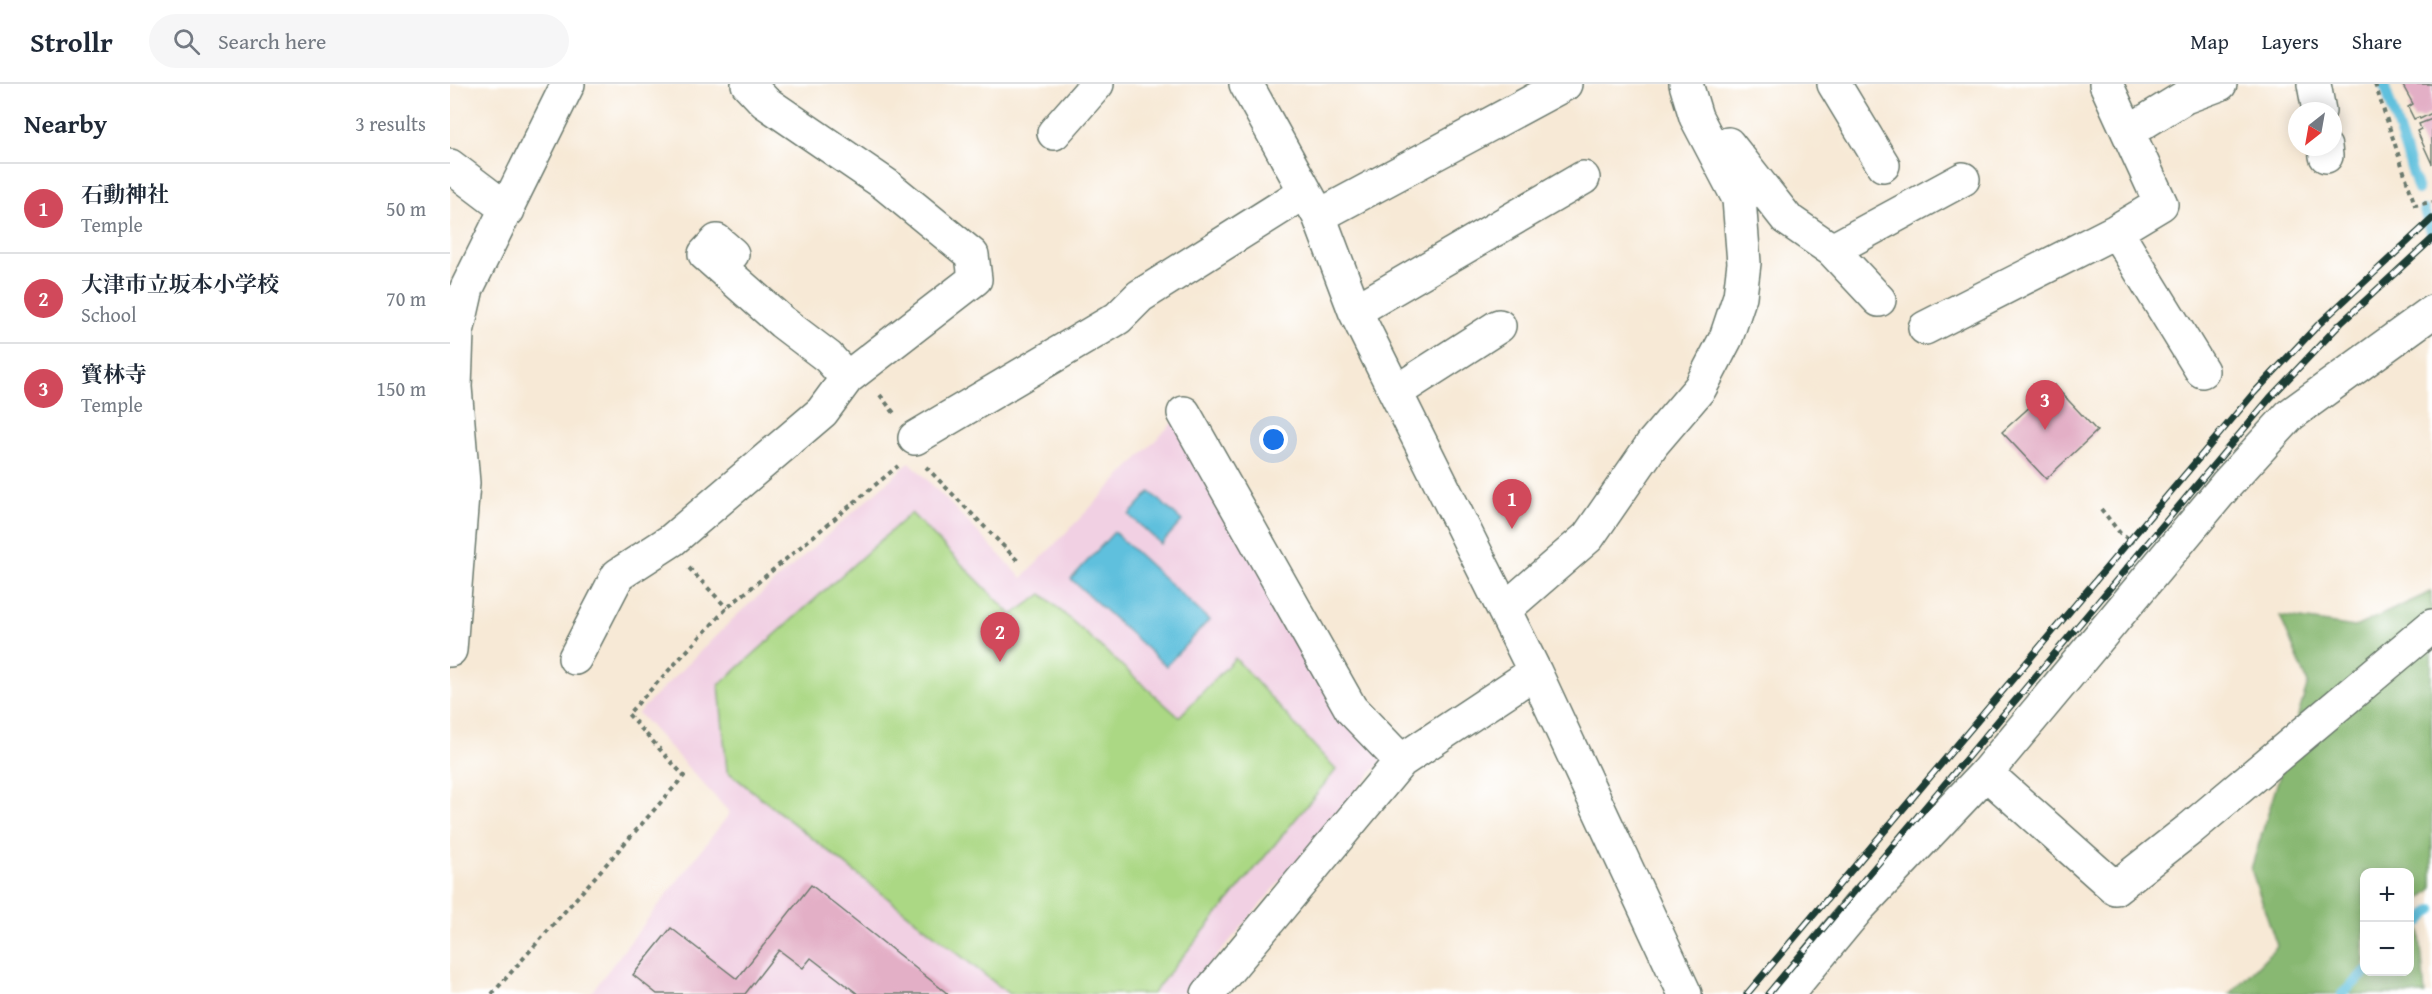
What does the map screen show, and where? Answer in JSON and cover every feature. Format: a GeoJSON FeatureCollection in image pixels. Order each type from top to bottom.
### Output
{"type":"FeatureCollection","features":[{"type":"Feature","properties":{"kind":"street"},"geometry":{"type":"LineString","coordinates":[[450,650],[463,491],[455,387],[457,332],[468,288],[568,84]]}},
{"type":"Feature","properties":{"kind":"street"},"geometry":{"type":"LineString","coordinates":[[575,658],[618,575],[666,543],[822,412],[847,378],[975,279],[972,255],[885,184],[765,102],[748,84]]}},
{"type":"Feature","properties":{"kind":"street"},"geometry":{"type":"LineString","coordinates":[[1054,133],[1097,84]]}},
{"type":"Feature","properties":{"kind":"street"},"geometry":{"type":"LineString","coordinates":[[1246,84],[1312,204],[1355,311],[1536,672],[1685,994]]}},
{"type":"Feature","properties":{"kind":"street"},"geometry":{"type":"LineString","coordinates":[[909,450],[1118,318],[1140,296],[1312,204],[1565,84]]}},
{"type":"Feature","properties":{"kind":"street"},"geometry":{"type":"LineString","coordinates":[[1834,84],[1883,165]]}},
{"type":"Feature","properties":{"kind":"street"},"geometry":{"type":"LineString","coordinates":[[1925,328],[2116,231],[2162,204],[2106,84]]}},
{"type":"Feature","properties":{"kind":"street"},"geometry":{"type":"LineString","coordinates":[[2128,132],[2185,97],[2220,84]]}},
{"type":"Feature","properties":{"kind":"street"},"geometry":{"type":"LineString","coordinates":[[2314,84],[2317,102]]}},
{"type":"Feature","properties":{"kind":"street"},"geometry":{"type":"LineString","coordinates":[[1687,87],[1786,219],[1832,250],[1879,300]]}},
{"type":"Feature","properties":{"kind":"street"},"geometry":{"type":"LineString","coordinates":[[1504,610],[1588,537],[1653,443],[1700,388],[1726,338],[1740,296],[1744,263],[1739,199],[1696,117],[1687,87]]}},
{"type":"Feature","properties":{"kind":"street"},"geometry":{"type":"LineString","coordinates":[[450,166],[508,210]]}},
{"type":"Feature","properties":{"kind":"street"},"geometry":{"type":"LineString","coordinates":[[1355,311],[1583,178]]}},
{"type":"Feature","properties":{"kind":"street"},"geometry":{"type":"LineString","coordinates":[[1832,250],[1963,179]]}},
{"type":"Feature","properties":{"kind":"street"},"geometry":{"type":"LineString","coordinates":[[2116,231],[2202,371]]}},
{"type":"Feature","properties":{"kind":"street"},"geometry":{"type":"LineString","coordinates":[[732,254],[717,241],[705,254],[782,322],[828,357],[847,378]]}},
{"type":"Feature","properties":{"kind":"street"},"geometry":{"type":"LineString","coordinates":[[1787,994],[1859,907],[1986,773],[2226,484],[2290,415],[2432,312]]}},
{"type":"Feature","properties":{"kind":"street"},"geometry":{"type":"LineString","coordinates":[[1396,392],[1499,326]]}},
{"type":"Feature","properties":{"kind":"street"},"geometry":{"type":"LineString","coordinates":[[1184,413],[1351,709],[1401,760]]}},
{"type":"Feature","properties":{"kind":"street"},"geometry":{"type":"LineString","coordinates":[[1986,773],[2115,888],[2190,829],[2432,626]]}},
{"type":"Feature","properties":{"kind":"street"},"geometry":{"type":"LineString","coordinates":[[1208,994],[1401,760],[1536,672]]}},
{"type":"Feature","properties":{"kind":"path"},"geometry":{"type":"LineString","coordinates":[[2375,84],[2415,205],[2432,202]]}},
{"type":"Feature","properties":{"kind":"path"},"geometry":{"type":"LineString","coordinates":[[492,994],[684,776],[628,714],[727,608],[909,450]]}},
{"type":"Feature","properties":{"kind":"path"},"geometry":{"type":"LineString","coordinates":[[2101,509],[2120,533]]}},
{"type":"Feature","properties":{"kind":"path"},"geometry":{"type":"LineString","coordinates":[[666,543],[727,608]]}},
{"type":"Feature","properties":{"kind":"shaded area"},"geometry":{"type":"Polygon","coordinates":[[[1178,417],[1384,758],[1185,994],[590,994],[730,813],[638,713],[738,614],[910,462],[1022,578],[1178,417]]]}},
{"type":"Feature","properties":{"kind":"green space"},"geometry":{"type":"Polygon","coordinates":[[[911,513],[1012,615],[1042,594],[1179,717],[1235,658],[1336,770],[1152,994],[1009,994],[727,771],[719,685],[911,513]]]}},
{"type":"Feature","properties":{"kind":"green space"},"geometry":{"type":"Polygon","coordinates":[[[2431,592],[2432,889],[2417,902],[2425,994],[2230,994],[2277,946],[2251,869],[2308,683],[2280,616],[2355,627],[2431,592]]]}},
{"type":"Feature","properties":{"kind":"water"},"geometry":{"type":"Polygon","coordinates":[[[1150,492],[1182,521],[1161,544],[1129,515],[1150,492]]]}},
{"type":"Feature","properties":{"kind":"water"},"geometry":{"type":"Polygon","coordinates":[[[1114,532],[1209,620],[1166,666],[1071,579],[1114,532]]]}},
{"type":"Feature","properties":{"kind":"building"},"geometry":{"type":"Polygon","coordinates":[[[2402,84],[2432,84],[2432,113],[2420,119],[2419,117],[2414,119],[2408,107],[2413,104],[2402,84]]]}},
{"type":"Feature","properties":{"kind":"building"},"geometry":{"type":"Polygon","coordinates":[[[2432,119],[2432,164],[2417,131],[2421,129],[2419,124],[2432,119]]]}},
{"type":"Feature","properties":{"kind":"building"},"geometry":{"type":"Polygon","coordinates":[[[2054,385],[2097,431],[2046,479],[2002,432],[2054,385]]]}},
{"type":"Feature","properties":{"kind":"building"},"geometry":{"type":"Polygon","coordinates":[[[811,885],[948,994],[858,994],[811,958],[803,968],[779,950],[745,994],[657,994],[633,975],[671,928],[737,979],[811,885]]]}},
{"type":"Feature","properties":{"kind":"waterway"},"geometry":{"type":"LineString","coordinates":[[2384,84],[2418,190]]}},
{"type":"Feature","properties":{"kind":"waterway"},"geometry":{"type":"LineString","coordinates":[[2424,210],[2432,235]]}},
{"type":"Feature","properties":{"kind":"waterway"},"geometry":{"type":"LineString","coordinates":[[2414,927],[2432,910]]}},
{"type":"Feature","properties":{"kind":"waterway"},"geometry":{"type":"LineString","coordinates":[[2342,994],[2362,976]]}},
{"type":"Feature","properties":{"kind":"railway"},"geometry":{"type":"LineString","coordinates":[[1747,994],[2253,394],[2318,325],[2432,219]]}},
{"type":"Feature","properties":{"kind":"railway"},"geometry":{"type":"LineString","coordinates":[[1768,994],[2270,398],[2341,323],[2432,239]]}},
{"type":"Feature","properties":{"kind":"place","name":"寳林寺"},"geometry":{"type":"Point","coordinates":[2045,430]}},
{"type":"Feature","properties":{"kind":"place","name":"石動神社"},"geometry":{"type":"Point","coordinates":[1512,529]}},
{"type":"Feature","properties":{"kind":"place","name":"大津市立坂本小学校"},"geometry":{"type":"Point","coordinates":[1000,662]}}]}
